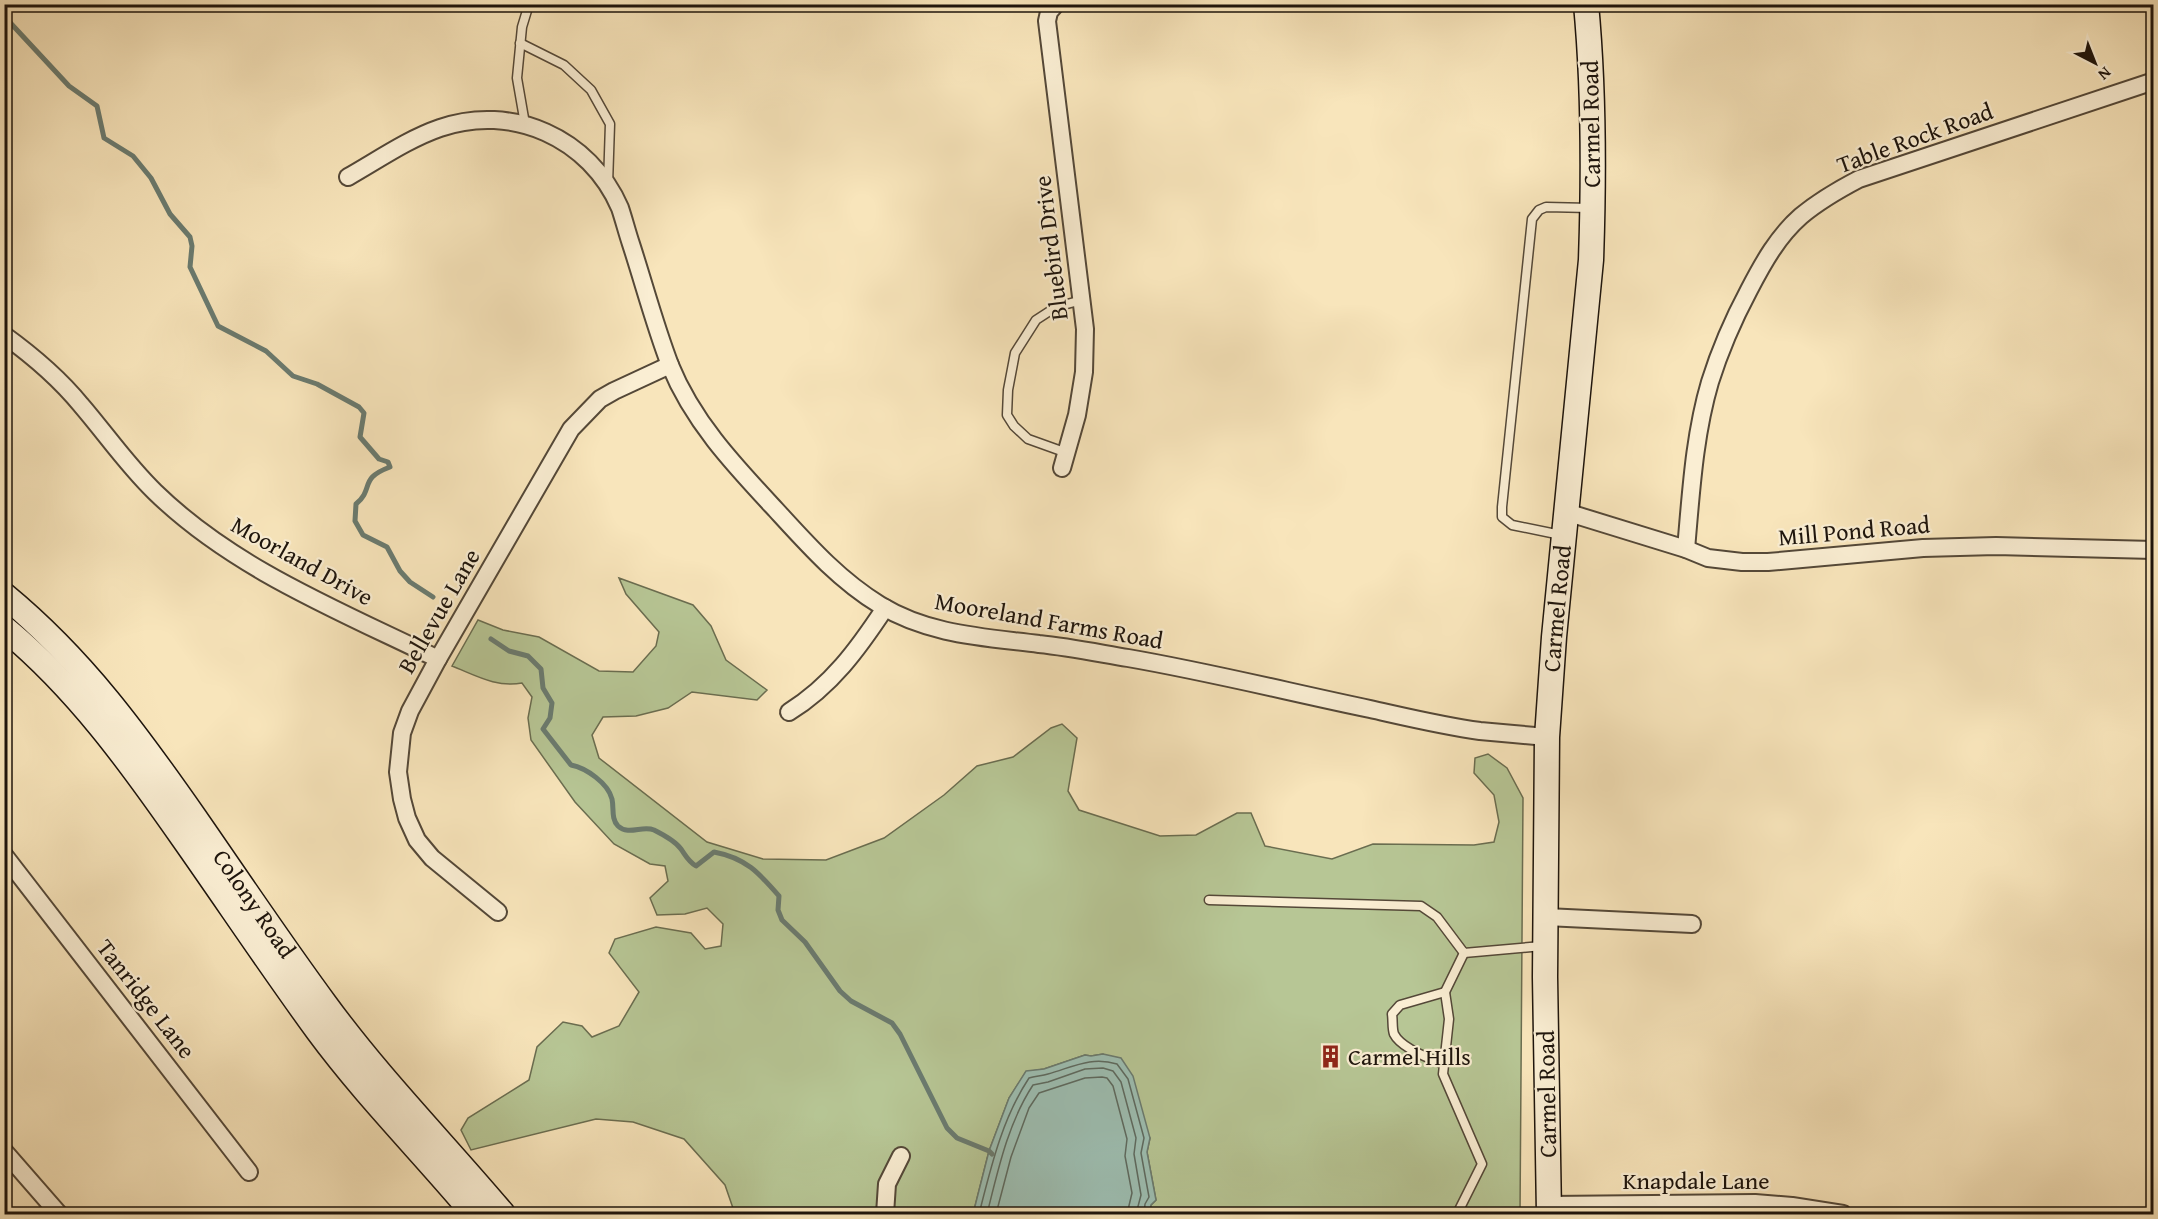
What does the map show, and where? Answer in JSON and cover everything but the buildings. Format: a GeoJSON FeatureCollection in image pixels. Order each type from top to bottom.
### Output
{"type":"FeatureCollection","features":[{"type":"Feature","properties":{"kind":"main road","name":"Carmel Road"},"geometry":{"type":"LineString","coordinates":[[1549,1210],[1546,946],[1547,737],[1565,524],[1585,330],[1593,208],[1592,121],[1586,4]]}},
{"type":"Feature","properties":{"kind":"main road","name":"Colony Road"},"geometry":{"type":"LineString","coordinates":[[4,595],[67,653],[105,694],[148,751],[326,1005],[362,1051],[503,1215]]}},
{"type":"Feature","properties":{"kind":"main road","name":"Colony Road"},"geometry":{"type":"LineString","coordinates":[[4,628],[60,680],[99,722],[142,779],[320,1033],[356,1079],[474,1215]]}},
{"type":"Feature","properties":{"kind":"street","name":"Bluebird Drive"},"geometry":{"type":"LineString","coordinates":[[1056,4],[1049,12],[1047,21],[1085,329],[1084,372],[1077,415],[1064,460]]}},
{"type":"Feature","properties":{"kind":"street","name":"Table Rock Road"},"geometry":{"type":"LineString","coordinates":[[1686,549],[1698,436],[1709,385],[1720,352],[1733,320],[1776,243],[1800,217],[1828,196],[1859,180],[2154,81]]}},
{"type":"Feature","properties":{"kind":"street","name":"Mooreland Farms Road"},"geometry":{"type":"LineString","coordinates":[[348,177],[407,142],[438,128],[467,120],[512,120],[538,128],[559,138],[581,154],[594,167],[620,208],[670,365],[688,401],[711,437],[819,557],[849,584],[885,608],[915,622],[966,636],[1052,645],[1132,658],[1418,719],[1478,730],[1547,737]]}},
{"type":"Feature","properties":{"kind":"street","name":"Moorland Drive"},"geometry":{"type":"LineString","coordinates":[[4,335],[50,371],[154,492],[192,525],[238,558],[282,583],[438,659]]}},
{"type":"Feature","properties":{"kind":"street","name":"Bellevue Lane"},"geometry":{"type":"LineString","coordinates":[[498,912],[432,858],[417,840],[407,818],[398,772],[402,733],[410,711],[438,659],[571,429],[585,413],[607,395],[670,365]]}},
{"type":"Feature","properties":{"kind":"street","name":"Mill Pond Road"},"geometry":{"type":"LineString","coordinates":[[1565,524],[1686,549],[1708,558],[1742,562],[1768,562],[1944,547],[2154,550]]}},
{"type":"Feature","properties":{"kind":"street"},"geometry":{"type":"LineString","coordinates":[[789,712],[828,682],[848,661],[885,608]]}},
{"type":"Feature","properties":{"kind":"street","name":"Tanridge Lane"},"geometry":{"type":"LineString","coordinates":[[4,855],[249,1172]]}},
{"type":"Feature","properties":{"kind":"street"},"geometry":{"type":"LineString","coordinates":[[1546,916],[1692,924]]}},
{"type":"Feature","properties":{"kind":"street"},"geometry":{"type":"LineString","coordinates":[[4,1151],[59,1215]]}},
{"type":"Feature","properties":{"kind":"street"},"geometry":{"type":"LineString","coordinates":[[885,1215],[887,1184],[901,1156]]}},
{"type":"Feature","properties":{"kind":"street","name":"Knapdale Lane"},"geometry":{"type":"LineString","coordinates":[[1549,1210],[1755,1203],[1792,1206],[1843,1215]]}},
{"type":"Feature","properties":{"kind":"lane"},"geometry":{"type":"LineString","coordinates":[[525,124],[517,78],[522,27],[529,4]]}},
{"type":"Feature","properties":{"kind":"lane"},"geometry":{"type":"LineString","coordinates":[[520,42],[564,65],[591,90],[609,124],[608,187]]}},
{"type":"Feature","properties":{"kind":"lane"},"geometry":{"type":"LineString","coordinates":[[1565,524],[1512,525],[1502,517],[1502,507],[1532,219],[1539,210],[1545,207],[1593,208]]}},
{"type":"Feature","properties":{"kind":"lane"},"geometry":{"type":"LineString","coordinates":[[1064,460],[1028,439],[1014,426],[1007,415],[1008,390],[1015,352],[1036,320],[1056,307],[1082,300]]}},
{"type":"Feature","properties":{"kind":"lane"},"geometry":{"type":"LineString","coordinates":[[1209,900],[1421,906],[1437,917],[1464,953]]}},
{"type":"Feature","properties":{"kind":"lane"},"geometry":{"type":"LineString","coordinates":[[1464,953],[1546,946]]}},
{"type":"Feature","properties":{"kind":"lane"},"geometry":{"type":"LineString","coordinates":[[1457,1215],[1482,1164],[1443,1074],[1449,1019],[1445,992],[1464,953]]}},
{"type":"Feature","properties":{"kind":"lane"},"geometry":{"type":"LineString","coordinates":[[1443,1064],[1422,1056],[1406,1046],[1394,1034],[1392,1014],[1400,1005],[1445,992]]}},
{"type":"Feature","properties":{"kind":"green space"},"geometry":{"type":"Polygon","coordinates":[[[619,578],[693,605],[711,626],[726,660],[767,690],[757,700],[692,692],[668,708],[636,716],[603,717],[592,735],[599,758],[707,842],[763,859],[826,860],[884,838],[944,795],[977,766],[1013,757],[1051,728],[1062,724],[1077,738],[1068,791],[1079,810],[1160,836],[1196,835],[1237,813],[1251,813],[1265,846],[1332,859],[1373,844],[1474,845],[1494,842],[1499,822],[1494,795],[1474,773],[1475,758],[1488,754],[1507,768],[1523,798],[1520,1214],[1149,1214],[1151,1205],[1156,1200],[1147,1152],[1150,1138],[1103,1054],[1085,1055],[1044,1069],[1026,1072],[1009,1098],[989,1151],[973,1214],[735,1214],[725,1185],[684,1139],[633,1122],[596,1119],[471,1150],[461,1130],[468,1118],[529,1080],[537,1047],[563,1022],[582,1026],[592,1037],[619,1026],[639,992],[609,953],[615,939],[656,927],[691,933],[705,949],[721,946],[723,924],[707,908],[685,914],[657,915],[650,898],[668,881],[665,866],[650,864],[614,844],[575,802],[531,740],[528,718],[532,697],[522,683],[495,682],[452,666],[478,620],[503,630],[539,637],[599,671],[633,672],[656,646],[659,632],[626,594],[619,578]]]}},
{"type":"Feature","properties":{"kind":"water"},"geometry":{"type":"Polygon","coordinates":[[[1103,1054],[1121,1058],[1133,1076],[1150,1138],[1147,1152],[1156,1200],[1151,1205],[1149,1214],[973,1214],[989,1151],[1009,1098],[1026,1071],[1044,1069],[1085,1055],[1103,1054]]]}},
{"type":"Feature","properties":{"kind":"waterway"},"geometry":{"type":"LineString","coordinates":[[4,16],[69,86],[97,106],[104,138],[133,156],[151,178],[170,214],[190,237],[192,246],[190,267],[218,326],[266,351],[293,376],[317,384],[359,407],[364,413],[360,437],[379,459],[388,462],[390,467],[380,471],[370,480],[365,493],[356,504],[355,521],[363,535],[387,547],[400,571],[410,582],[433,597]]}},
{"type":"Feature","properties":{"kind":"waterway"},"geometry":{"type":"LineString","coordinates":[[491,639],[509,651],[528,656],[541,669],[543,688],[552,703],[550,718],[543,729],[571,765],[590,773],[606,787],[612,799],[614,817],[618,826],[627,830],[654,830],[676,844],[696,866],[714,852],[735,858],[758,874],[779,896],[778,910],[782,920],[805,942],[840,991],[851,1001],[892,1023],[900,1034],[947,1128],[957,1138],[992,1154]]}},
{"type":"Feature","properties":{"kind":"place","name":"Carmel Hills"},"geometry":{"type":"Point","coordinates":[1330,1057]}}]}
